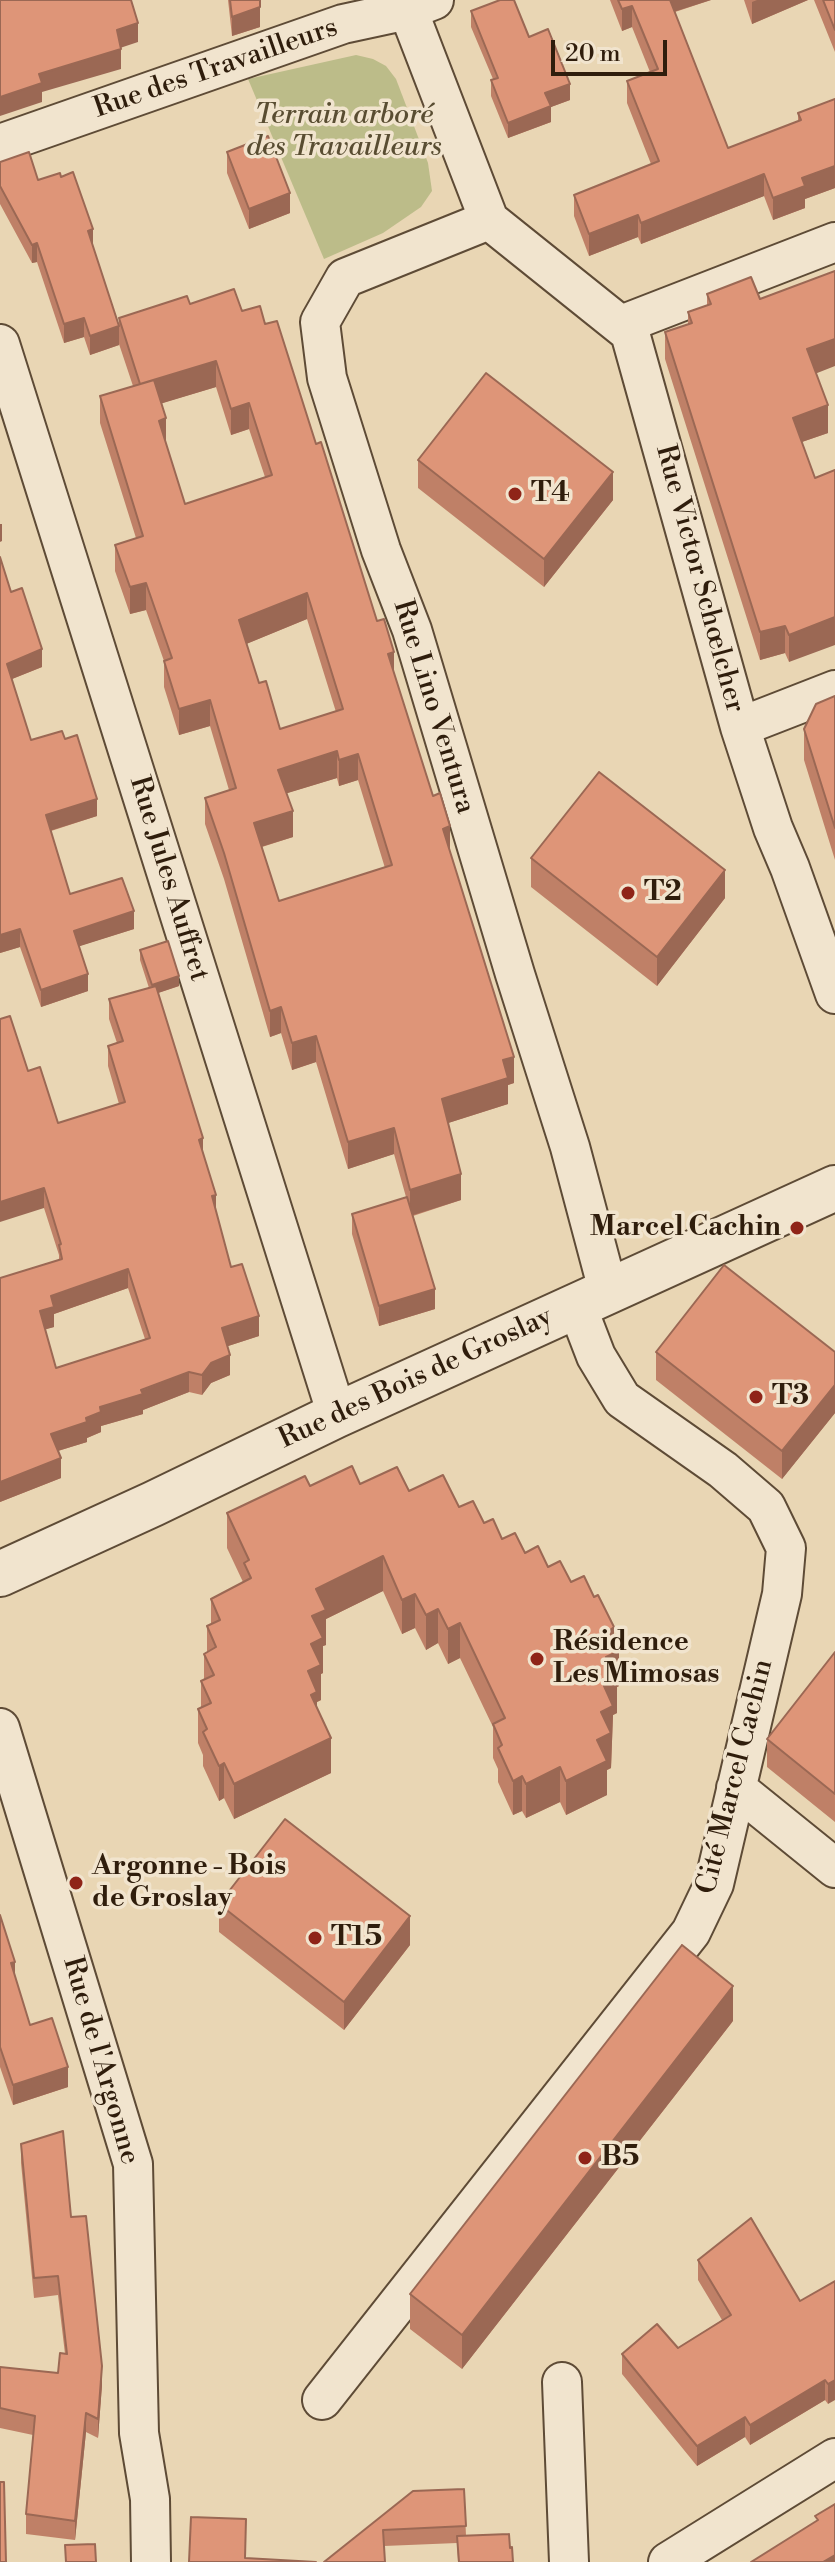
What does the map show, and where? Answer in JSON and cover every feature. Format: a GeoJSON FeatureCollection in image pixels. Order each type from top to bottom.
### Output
{"type":"FeatureCollection","features":[{"type":"Feature","properties":{"kind":"street","name":"Rue des Travailleurs"},"geometry":{"type":"LineString","coordinates":[[0,144],[342,12],[421,5]]}},
{"type":"Feature","properties":{"kind":"street"},"geometry":{"type":"LineString","coordinates":[[421,5],[489,220]]}},
{"type":"Feature","properties":{"kind":"street","name":"Rue Victor Schœlcher"},"geometry":{"type":"LineString","coordinates":[[489,220],[630,333],[740,727],[773,828],[835,994]]}},
{"type":"Feature","properties":{"kind":"street","name":"Rue Lino Ventura"},"geometry":{"type":"LineString","coordinates":[[489,220],[345,278],[320,322],[327,378],[381,550],[412,630],[570,1147],[592,1297]]}},
{"type":"Feature","properties":{"kind":"street"},"geometry":{"type":"LineString","coordinates":[[621,325],[835,242]]}},
{"type":"Feature","properties":{"kind":"street","name":"Rue Jules Auffret"},"geometry":{"type":"LineString","coordinates":[[0,344],[337,1415]]}},
{"type":"Feature","properties":{"kind":"street"},"geometry":{"type":"LineString","coordinates":[[740,727],[835,690]]}},
{"type":"Feature","properties":{"kind":"street","name":"Rue des Bois de Groslay"},"geometry":{"type":"LineString","coordinates":[[0,1574],[592,1297],[835,1188]]}},
{"type":"Feature","properties":{"kind":"street","name":"Cité Marcel Cachin"},"geometry":{"type":"LineString","coordinates":[[322,2400],[691,1932],[714,1884],[782,1594],[786,1548],[766,1507],[723,1470],[622,1399],[596,1356],[592,1297]]}},
{"type":"Feature","properties":{"kind":"street","name":"Rue de l'Argonne"},"geometry":{"type":"LineString","coordinates":[[0,1728],[133,2164],[139,2433],[150,2499],[151,2562]]}},
{"type":"Feature","properties":{"kind":"street"},"geometry":{"type":"LineString","coordinates":[[736,1788],[835,1868]]}},
{"type":"Feature","properties":{"kind":"street"},"geometry":{"type":"LineString","coordinates":[[562,2382],[569,2562]]}},
{"type":"Feature","properties":{"kind":"street"},"geometry":{"type":"LineString","coordinates":[[668,2562],[835,2458]]}},
{"type":"Feature","properties":{"kind":"green space","name":"Terrain arboré des Travailleurs"},"geometry":{"type":"Polygon","coordinates":[[[356,55],[386,66],[396,79],[428,163],[432,191],[421,207],[383,233],[324,259],[248,79],[356,55]]]}},
{"type":"Feature","properties":{"kind":"building"},"geometry":{"type":"Polygon","coordinates":[[[0,0],[131,0],[138,23],[117,30],[121,49],[39,74],[42,83],[0,97],[0,0]]]}},
{"type":"Feature","properties":{"kind":"building"},"geometry":{"type":"Polygon","coordinates":[[[230,0],[260,0],[260,7],[232,17],[230,0]]]}},
{"type":"Feature","properties":{"kind":"building"},"geometry":{"type":"Polygon","coordinates":[[[500,0],[514,0],[529,37],[548,29],[570,84],[545,93],[551,106],[508,123],[491,80],[498,78],[471,11],[500,0]]]}},
{"type":"Feature","properties":{"kind":"building"},"geometry":{"type":"Polygon","coordinates":[[[618,0],[670,0],[728,148],[801,120],[798,113],[835,99],[835,166],[802,178],[805,186],[773,198],[764,174],[641,223],[638,215],[589,234],[574,195],[659,161],[627,81],[658,69],[632,6],[622,9],[618,0]]]}},
{"type":"Feature","properties":{"kind":"building"},"geometry":{"type":"Polygon","coordinates":[[[823,0],[835,0],[835,30],[823,0]]]}},
{"type":"Feature","properties":{"kind":"building"},"geometry":{"type":"Polygon","coordinates":[[[268,136],[290,193],[249,209],[227,152],[268,136]]]}},
{"type":"Feature","properties":{"kind":"building"},"geometry":{"type":"Polygon","coordinates":[[[29,152],[38,180],[73,172],[93,229],[88,231],[119,326],[90,336],[84,318],[64,324],[37,243],[32,245],[0,186],[0,162],[29,152]]]}},
{"type":"Feature","properties":{"kind":"building"},"geometry":{"type":"Polygon","coordinates":[[[835,271],[835,339],[807,349],[828,405],[793,418],[815,478],[835,470],[835,617],[789,635],[785,626],[760,632],[665,332],[692,323],[688,312],[711,304],[707,294],[751,277],[760,299],[835,271]]]}},
{"type":"Feature","properties":{"kind":"building"},"geometry":{"type":"Polygon","coordinates":[[[234,289],[242,311],[260,306],[265,324],[277,321],[316,444],[321,442],[377,621],[384,619],[394,652],[388,654],[433,796],[440,793],[450,826],[443,829],[514,1057],[503,1060],[508,1078],[442,1099],[461,1174],[410,1190],[394,1128],[348,1142],[316,1036],[292,1043],[281,1007],[270,1011],[205,798],[236,788],[210,700],[179,709],[164,661],[172,658],[146,583],[130,587],[115,545],[143,536],[100,396],[154,380],[166,418],[159,421],[185,504],[272,475],[249,403],[231,409],[216,361],[140,384],[119,318],[187,296],[190,304],[234,289]],[[307,593],[239,620],[259,683],[266,681],[280,729],[343,709],[307,593]],[[337,751],[278,770],[293,811],[254,823],[279,901],[392,865],[358,754],[339,760],[337,751]]]}},
{"type":"Feature","properties":{"kind":"building","name":"T4"},"geometry":{"type":"Polygon","coordinates":[[[486,373],[613,472],[544,559],[418,460],[486,373]]]}},
{"type":"Feature","properties":{"kind":"building"},"geometry":{"type":"Polygon","coordinates":[[[0,557],[11,592],[22,588],[42,649],[7,664],[31,740],[62,731],[65,739],[77,735],[97,799],[46,815],[70,894],[122,878],[134,911],[74,931],[88,974],[41,990],[20,929],[0,935],[0,557]]]}},
{"type":"Feature","properties":{"kind":"building"},"geometry":{"type":"Polygon","coordinates":[[[835,696],[835,828],[804,729],[816,704],[835,696]]]}},
{"type":"Feature","properties":{"kind":"building","name":"T2"},"geometry":{"type":"Polygon","coordinates":[[[599,772],[725,870],[657,957],[531,858],[599,772]]]}},
{"type":"Feature","properties":{"kind":"building"},"geometry":{"type":"Polygon","coordinates":[[[168,941],[179,976],[152,985],[140,950],[168,941]]]}},
{"type":"Feature","properties":{"kind":"building"},"geometry":{"type":"Polygon","coordinates":[[[156,986],[203,1138],[199,1140],[216,1195],[212,1196],[231,1267],[242,1264],[259,1316],[222,1328],[230,1355],[211,1363],[202,1375],[189,1372],[141,1390],[143,1394],[100,1407],[101,1412],[86,1418],[87,1422],[51,1434],[61,1458],[0,1482],[0,1278],[62,1259],[61,1244],[44,1188],[0,1202],[0,1019],[10,1016],[28,1071],[40,1067],[58,1123],[125,1102],[108,1046],[123,1041],[109,999],[156,986]],[[128,1269],[51,1296],[54,1307],[40,1311],[56,1368],[150,1338],[128,1269]]]}},
{"type":"Feature","properties":{"kind":"building"},"geometry":{"type":"Polygon","coordinates":[[[407,1197],[435,1289],[379,1306],[352,1214],[407,1197]]]}},
{"type":"Feature","properties":{"kind":"building","name":"T3"},"geometry":{"type":"Polygon","coordinates":[[[724,1265],[835,1352],[835,1385],[782,1451],[656,1352],[724,1265]]]}},
{"type":"Feature","properties":{"kind":"building","name":"Résidence Les Mimosas"},"geometry":{"type":"Polygon","coordinates":[[[352,1466],[360,1484],[397,1467],[409,1491],[443,1475],[459,1507],[473,1501],[484,1523],[493,1519],[502,1539],[515,1533],[525,1553],[538,1546],[548,1567],[560,1561],[571,1582],[584,1576],[594,1597],[598,1595],[614,1627],[609,1631],[619,1651],[606,1657],[617,1679],[604,1686],[613,1706],[601,1712],[611,1733],[597,1740],[607,1761],[566,1781],[560,1767],[526,1784],[522,1776],[513,1781],[498,1748],[502,1745],[493,1724],[505,1718],[460,1623],[448,1629],[438,1609],[426,1615],[415,1594],[402,1600],[383,1556],[316,1589],[326,1610],[312,1616],[323,1638],[311,1644],[321,1665],[308,1671],[317,1692],[311,1695],[331,1738],[234,1784],[224,1763],[219,1766],[203,1732],[207,1729],[198,1709],[211,1703],[201,1681],[214,1675],[204,1654],[216,1647],[207,1626],[220,1620],[211,1599],[251,1578],[244,1563],[249,1560],[227,1513],[305,1476],[310,1486],[352,1466]]]}},
{"type":"Feature","properties":{"kind":"building"},"geometry":{"type":"Polygon","coordinates":[[[835,1652],[835,1794],[767,1739],[835,1652]]]}},
{"type":"Feature","properties":{"kind":"building","name":"T15"},"geometry":{"type":"Polygon","coordinates":[[[285,1819],[410,1916],[344,2002],[219,1904],[285,1819]]]}},
{"type":"Feature","properties":{"kind":"building"},"geometry":{"type":"Polygon","coordinates":[[[0,1915],[30,2025],[52,2018],[68,2067],[13,2085],[0,2047],[0,1915]]]}},
{"type":"Feature","properties":{"kind":"building","name":"B5"},"geometry":{"type":"Polygon","coordinates":[[[682,1945],[733,1986],[462,2335],[410,2294],[682,1945]]]}},
{"type":"Feature","properties":{"kind":"building"},"geometry":{"type":"Polygon","coordinates":[[[63,2131],[71,2217],[86,2216],[102,2366],[98,2419],[86,2413],[75,2521],[26,2514],[35,2416],[0,2408],[0,2367],[58,2373],[60,2353],[67,2354],[58,2276],[34,2278],[21,2144],[63,2131]]]}},
{"type":"Feature","properties":{"kind":"building"},"geometry":{"type":"Polygon","coordinates":[[[751,2218],[800,2301],[835,2281],[835,2380],[828,2384],[825,2380],[750,2425],[745,2417],[697,2446],[622,2354],[657,2324],[678,2348],[731,2315],[698,2260],[751,2218]]]}},
{"type":"Feature","properties":{"kind":"building"},"geometry":{"type":"Polygon","coordinates":[[[0,2482],[4,2482],[6,2562],[0,2562],[0,2482]]]}},
{"type":"Feature","properties":{"kind":"building"},"geometry":{"type":"Polygon","coordinates":[[[464,2489],[466,2526],[383,2530],[385,2562],[324,2562],[413,2491],[464,2489]]]}},
{"type":"Feature","properties":{"kind":"building"},"geometry":{"type":"Polygon","coordinates":[[[835,2504],[835,2555],[823,2562],[751,2562],[818,2520],[815,2516],[835,2504]]]}},
{"type":"Feature","properties":{"kind":"building"},"geometry":{"type":"Polygon","coordinates":[[[191,2517],[246,2519],[245,2558],[316,2562],[189,2562],[191,2517]]]}},
{"type":"Feature","properties":{"kind":"building"},"geometry":{"type":"Polygon","coordinates":[[[509,2534],[513,2562],[459,2562],[457,2536],[509,2534]]]}},
{"type":"Feature","properties":{"kind":"building"},"geometry":{"type":"Polygon","coordinates":[[[95,2544],[96,2562],[66,2562],[65,2545],[95,2544]]]}},
{"type":"Feature","properties":{"kind":"place","name":"T4"},"geometry":{"type":"Point","coordinates":[515,494]}},
{"type":"Feature","properties":{"kind":"place","name":"T2"},"geometry":{"type":"Point","coordinates":[628,893]}},
{"type":"Feature","properties":{"kind":"place","name":"Marcel Cachin"},"geometry":{"type":"Point","coordinates":[797,1228]}},
{"type":"Feature","properties":{"kind":"place","name":"T3"},"geometry":{"type":"Point","coordinates":[756,1397]}},
{"type":"Feature","properties":{"kind":"place","name":"Résidence Les Mimosas"},"geometry":{"type":"Point","coordinates":[537,1659]}},
{"type":"Feature","properties":{"kind":"place","name":"Argonne - Bois de Groslay"},"geometry":{"type":"Point","coordinates":[76,1883]}},
{"type":"Feature","properties":{"kind":"place","name":"T15"},"geometry":{"type":"Point","coordinates":[315,1938]}},
{"type":"Feature","properties":{"kind":"place","name":"B5"},"geometry":{"type":"Point","coordinates":[585,2158]}}]}
